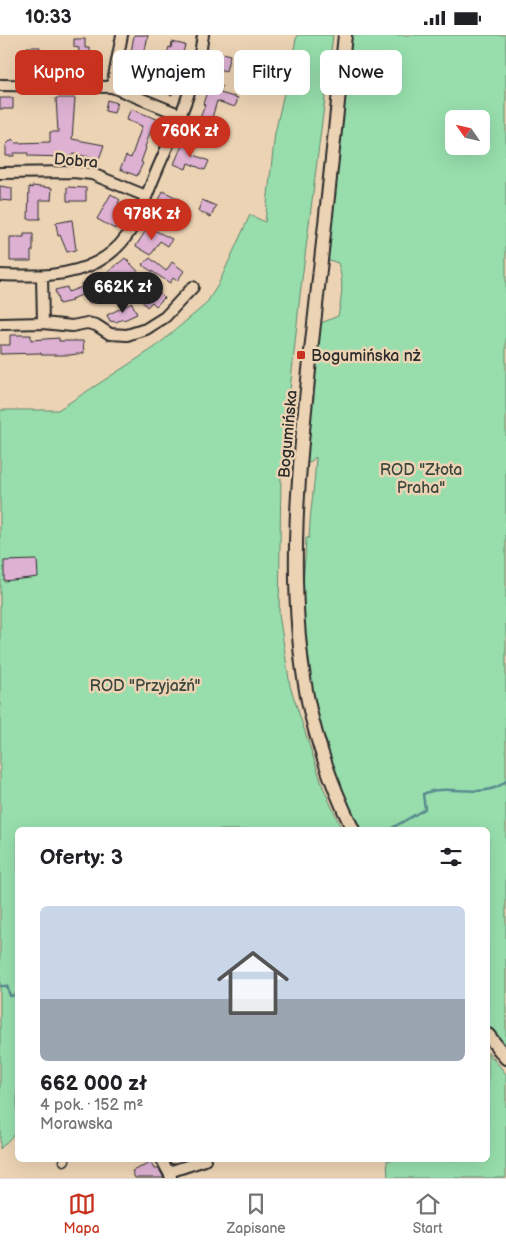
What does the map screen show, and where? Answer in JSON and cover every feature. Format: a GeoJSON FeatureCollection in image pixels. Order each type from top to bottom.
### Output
{"type":"FeatureCollection","features":[{"type":"Feature","properties":{"kind":"street"},"geometry":{"type":"LineString","coordinates":[[112,87],[122,35]]}},
{"type":"Feature","properties":{"kind":"street"},"geometry":{"type":"LineString","coordinates":[[0,275],[42,276],[82,268],[109,255],[127,236],[180,115],[195,71],[203,35]]}},
{"type":"Feature","properties":{"kind":"street","name":"Bogumińska"},"geometry":{"type":"LineString","coordinates":[[345,35],[302,434],[297,574],[300,647],[307,698],[328,773],[352,827]]}},
{"type":"Feature","properties":{"kind":"street"},"geometry":{"type":"LineString","coordinates":[[0,85],[112,87],[180,115]]}},
{"type":"Feature","properties":{"kind":"street","name":"Dobra"},"geometry":{"type":"LineString","coordinates":[[0,173],[73,172],[92,174],[146,196]]}},
{"type":"Feature","properties":{"kind":"street"},"geometry":{"type":"LineString","coordinates":[[42,276],[43,323]]}},
{"type":"Feature","properties":{"kind":"street"},"geometry":{"type":"LineString","coordinates":[[0,324],[43,323],[72,327],[87,323],[96,325],[110,334],[135,333],[153,326],[165,317],[193,287]]}},
{"type":"Feature","properties":{"kind":"street"},"geometry":{"type":"LineString","coordinates":[[490,1038],[506,1059]]}},
{"type":"Feature","properties":{"kind":"street"},"geometry":{"type":"LineString","coordinates":[[163,1162],[170,1175],[201,1162]]}},
{"type":"Feature","properties":{"kind":"green space","name":"ROD \"Przyjaźń\""},"geometry":{"type":"Polygon","coordinates":[[[297,35],[333,35],[331,50],[320,50],[320,95],[325,95],[300,295],[281,476],[279,614],[290,686],[323,787],[341,827],[15,827],[15,1133],[0,1149],[0,410],[58,410],[154,348],[206,304],[218,285],[250,215],[265,222],[275,133],[284,95],[310,95],[310,50],[294,50],[297,35]]]}},
{"type":"Feature","properties":{"kind":"green space","name":"ROD \"Złota Praha\""},"geometry":{"type":"Polygon","coordinates":[[[350,35],[506,35],[506,1050],[490,1029],[490,827],[357,827],[326,747],[311,690],[303,632],[302,602],[306,538],[309,538],[316,457],[306,465],[319,324],[338,316],[342,289],[338,263],[326,259],[344,95],[402,95],[402,50],[348,50],[350,35]]]}},
{"type":"Feature","properties":{"kind":"green space"},"geometry":{"type":"Polygon","coordinates":[[[490,1054],[506,1074],[506,1178],[388,1178],[387,1162],[490,1162],[490,1054]]]}},
{"type":"Feature","properties":{"kind":"building"},"geometry":{"type":"Polygon","coordinates":[[[134,35],[148,35],[145,50],[131,50],[134,35]]]}},
{"type":"Feature","properties":{"kind":"building"},"geometry":{"type":"Polygon","coordinates":[[[74,39],[85,39],[85,48],[90,48],[90,50],[79,50],[79,48],[74,47],[74,39]]]}},
{"type":"Feature","properties":{"kind":"building"},"geometry":{"type":"Polygon","coordinates":[[[172,42],[185,45],[184,50],[168,50],[169,47],[171,48],[172,42]]]}},
{"type":"Feature","properties":{"kind":"building"},"geometry":{"type":"Polygon","coordinates":[[[27,47],[40,47],[40,50],[27,50],[27,47]]]}},
{"type":"Feature","properties":{"kind":"building"},"geometry":{"type":"Polygon","coordinates":[[[224,54],[230,55],[226,71],[224,71],[224,54]]]}},
{"type":"Feature","properties":{"kind":"building"},"geometry":{"type":"Polygon","coordinates":[[[224,94],[238,98],[235,107],[217,101],[211,121],[218,124],[210,144],[207,143],[206,145],[192,139],[205,105],[203,104],[206,95],[224,94]]]}},
{"type":"Feature","properties":{"kind":"building"},"geometry":{"type":"Polygon","coordinates":[[[0,98],[13,98],[13,109],[0,109],[0,98]]]}},
{"type":"Feature","properties":{"kind":"building"},"geometry":{"type":"Polygon","coordinates":[[[56,98],[75,98],[72,139],[104,145],[99,159],[74,154],[69,157],[28,156],[28,153],[14,153],[14,156],[6,156],[6,145],[12,139],[16,143],[50,142],[50,132],[58,132],[56,98]]]}},
{"type":"Feature","properties":{"kind":"building"},"geometry":{"type":"Polygon","coordinates":[[[107,100],[117,103],[114,113],[105,111],[107,100]]]}},
{"type":"Feature","properties":{"kind":"building"},"geometry":{"type":"Polygon","coordinates":[[[131,109],[162,121],[158,133],[151,130],[141,162],[143,163],[137,176],[120,169],[126,156],[131,158],[142,126],[126,120],[131,109]]]}},
{"type":"Feature","properties":{"kind":"building"},"geometry":{"type":"Polygon","coordinates":[[[183,143],[194,148],[192,154],[209,161],[205,170],[188,163],[186,169],[174,164],[183,143]]]}},
{"type":"Feature","properties":{"kind":"building"},"geometry":{"type":"Polygon","coordinates":[[[0,186],[12,188],[12,201],[0,200],[0,186]]]}},
{"type":"Feature","properties":{"kind":"building"},"geometry":{"type":"Polygon","coordinates":[[[32,186],[52,188],[51,200],[40,200],[40,219],[28,219],[29,187],[32,188],[32,186]]]}},
{"type":"Feature","properties":{"kind":"building"},"geometry":{"type":"Polygon","coordinates":[[[67,187],[86,188],[86,201],[67,201],[67,187]]]}},
{"type":"Feature","properties":{"kind":"building"},"geometry":{"type":"Polygon","coordinates":[[[163,191],[179,199],[174,211],[178,213],[175,221],[159,215],[160,213],[155,210],[163,191]]]}},
{"type":"Feature","properties":{"kind":"building"},"geometry":{"type":"Polygon","coordinates":[[[111,194],[120,200],[118,203],[122,206],[120,208],[125,211],[115,229],[97,219],[111,194]]]}},
{"type":"Feature","properties":{"kind":"building"},"geometry":{"type":"Polygon","coordinates":[[[202,200],[216,206],[211,217],[198,211],[202,200]]]}},
{"type":"Feature","properties":{"kind":"building"},"geometry":{"type":"Polygon","coordinates":[[[72,220],[76,250],[67,252],[60,235],[58,236],[56,223],[72,220]]]}},
{"type":"Feature","properties":{"kind":"building"},"geometry":{"type":"Polygon","coordinates":[[[148,227],[172,239],[168,246],[160,241],[151,255],[136,246],[148,227]]]}},
{"type":"Feature","properties":{"kind":"building"},"geometry":{"type":"Polygon","coordinates":[[[24,234],[33,234],[31,261],[10,261],[10,237],[24,237],[24,234]]]}},
{"type":"Feature","properties":{"kind":"building"},"geometry":{"type":"Polygon","coordinates":[[[125,258],[164,298],[156,306],[152,302],[147,307],[141,300],[148,293],[133,277],[125,284],[120,280],[123,286],[120,288],[123,293],[114,298],[110,292],[89,304],[85,294],[71,299],[72,301],[59,304],[55,290],[67,287],[68,292],[82,287],[81,284],[106,274],[125,258]]]}},
{"type":"Feature","properties":{"kind":"building"},"geometry":{"type":"Polygon","coordinates":[[[150,258],[166,271],[172,262],[184,271],[177,281],[173,278],[170,283],[142,265],[150,258]]]}},
{"type":"Feature","properties":{"kind":"building"},"geometry":{"type":"Polygon","coordinates":[[[132,303],[137,314],[124,320],[110,321],[107,315],[132,303]]]}},
{"type":"Feature","properties":{"kind":"building"},"geometry":{"type":"Polygon","coordinates":[[[10,335],[31,335],[31,340],[59,338],[59,341],[83,341],[84,353],[70,355],[41,355],[41,353],[0,354],[0,345],[10,345],[10,335]]]}},
{"type":"Feature","properties":{"kind":"building"},"geometry":{"type":"Polygon","coordinates":[[[37,560],[38,577],[4,581],[4,561],[37,560]]]}},
{"type":"Feature","properties":{"kind":"building"},"geometry":{"type":"Polygon","coordinates":[[[151,1163],[154,1169],[159,1169],[164,1178],[135,1178],[132,1171],[151,1163]]]}},
{"type":"Feature","properties":{"kind":"waterway"},"geometry":{"type":"LineString","coordinates":[[394,827],[425,809],[423,794],[437,790],[474,791],[492,789],[506,781]]}},
{"type":"Feature","properties":{"kind":"waterway"},"geometry":{"type":"LineString","coordinates":[[0,986],[7,986],[10,996],[15,995]]}},
{"type":"Feature","properties":{"kind":"place","name":"Bogumińska nż"},"geometry":{"type":"Point","coordinates":[301,355]}}]}
